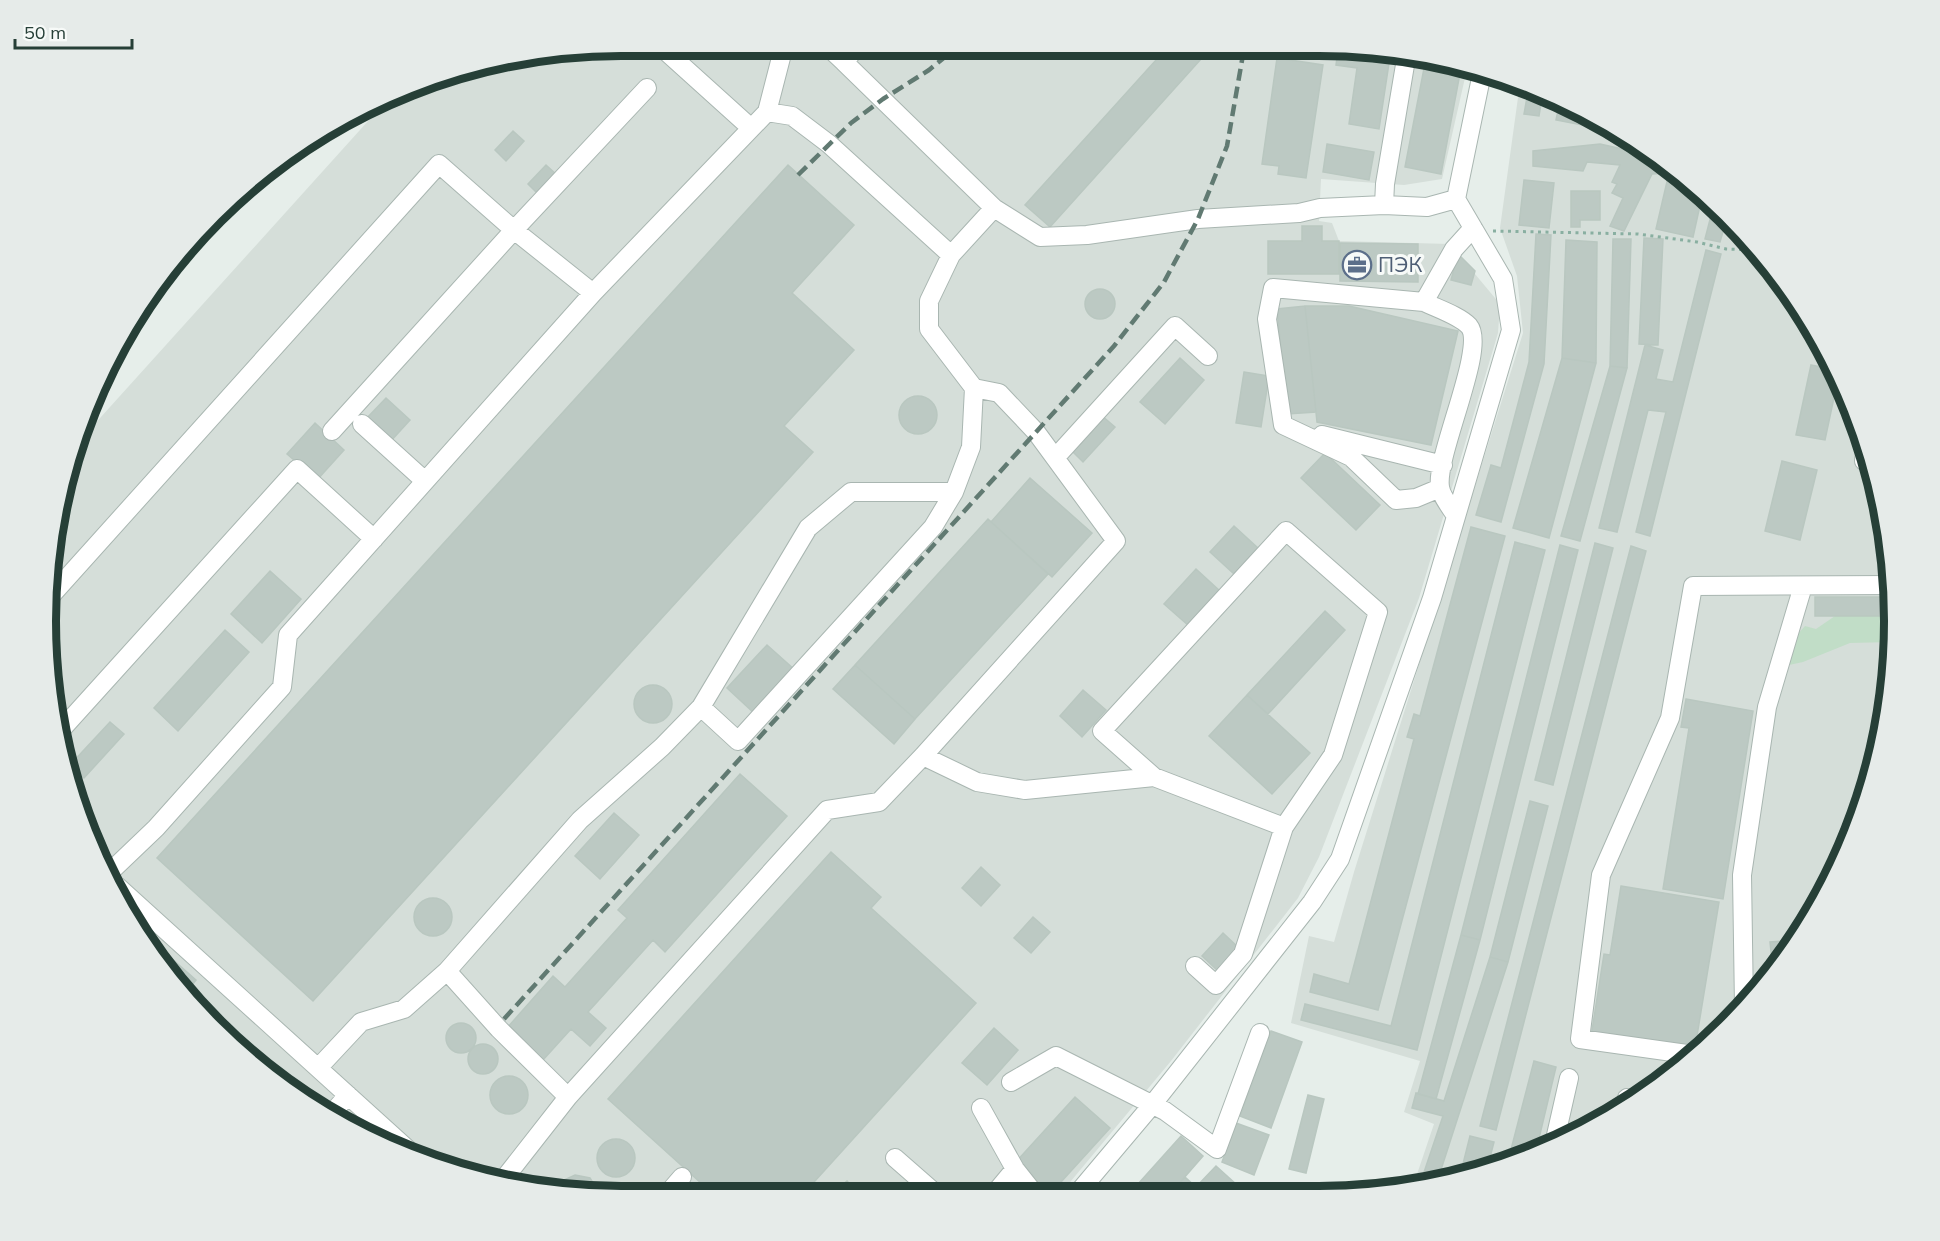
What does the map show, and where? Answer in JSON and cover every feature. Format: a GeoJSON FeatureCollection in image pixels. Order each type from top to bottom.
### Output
{"type":"FeatureCollection","features":[{"type":"Feature","properties":{"kind":"lane"},"geometry":{"type":"LineString","coordinates":[[671,56],[751,128]]}},
{"type":"Feature","properties":{"kind":"lane"},"geometry":{"type":"LineString","coordinates":[[113,869],[156,828],[282,687],[288,635],[593,293],[767,112],[781,56]]}},
{"type":"Feature","properties":{"kind":"lane"},"geometry":{"type":"LineString","coordinates":[[838,56],[994,208],[1040,237],[1087,236],[1198,219],[1299,213],[1320,208],[1384,205],[1427,207],[1456,199]]}},
{"type":"Feature","properties":{"kind":"lane"},"geometry":{"type":"LineString","coordinates":[[844,62],[849,56]]}},
{"type":"Feature","properties":{"kind":"lane"},"geometry":{"type":"LineString","coordinates":[[1384,205],[1385,184],[1405,62]]}},
{"type":"Feature","properties":{"kind":"lane"},"geometry":{"type":"LineString","coordinates":[[1084,1186],[1152,1105],[1312,902],[1340,859],[1432,598],[1510,330],[1503,279],[1456,199],[1481,79]]}},
{"type":"Feature","properties":{"kind":"lane"},"geometry":{"type":"LineString","coordinates":[[332,432],[647,88]]}},
{"type":"Feature","properties":{"kind":"lane"},"geometry":{"type":"LineString","coordinates":[[767,112],[792,116],[829,144],[951,255]]}},
{"type":"Feature","properties":{"kind":"lane"},"geometry":{"type":"LineString","coordinates":[[57,589],[439,164],[514,231],[593,293]]}},
{"type":"Feature","properties":{"kind":"lane"},"geometry":{"type":"LineString","coordinates":[[701,706],[738,741],[933,528],[954,492],[972,447],[974,388],[929,329],[929,301],[951,255],[994,208]]}},
{"type":"Feature","properties":{"kind":"lane"},"geometry":{"type":"LineString","coordinates":[[1424,302],[1454,249],[1472,227]]}},
{"type":"Feature","properties":{"kind":"lane"},"geometry":{"type":"LineString","coordinates":[[1440,488],[1416,498],[1396,500],[1351,458],[1283,425],[1267,319],[1273,288],[1424,302],[1463,321],[1470,328],[1473,338],[1470,361],[1443,465],[1440,488],[1456,516]]}},
{"type":"Feature","properties":{"kind":"lane"},"geometry":{"type":"LineString","coordinates":[[1055,458],[1174,326],[1208,356]]}},
{"type":"Feature","properties":{"kind":"lane"},"geometry":{"type":"LineString","coordinates":[[507,1174],[568,1097],[827,810],[879,802],[1116,541],[1036,432],[999,393],[974,388]]}},
{"type":"Feature","properties":{"kind":"lane"},"geometry":{"type":"LineString","coordinates":[[362,424],[425,482]]}},
{"type":"Feature","properties":{"kind":"lane"},"geometry":{"type":"LineString","coordinates":[[1319,434],[1443,465]]}},
{"type":"Feature","properties":{"kind":"lane"},"geometry":{"type":"LineString","coordinates":[[65,725],[297,469],[374,539]]}},
{"type":"Feature","properties":{"kind":"lane"},"geometry":{"type":"LineString","coordinates":[[318,1068],[361,1022],[404,1009],[447,971],[580,820],[662,747],[701,706],[808,528],[851,492],[954,492]]}},
{"type":"Feature","properties":{"kind":"lane"},"geometry":{"type":"LineString","coordinates":[[1195,966],[1216,985],[1243,954],[1284,827],[1333,755],[1378,612],[1286,531],[1102,731],[1154,777],[1284,827]]}},
{"type":"Feature","properties":{"kind":"lane"},"geometry":{"type":"LineString","coordinates":[[1683,1053],[1580,1039],[1601,874],[1670,718],[1693,586],[1883,585]]}},
{"type":"Feature","properties":{"kind":"lane"},"geometry":{"type":"LineString","coordinates":[[1744,993],[1742,875],[1767,707],[1803,586]]}},
{"type":"Feature","properties":{"kind":"lane"},"geometry":{"type":"LineString","coordinates":[[923,756],[976,782],[1024,789],[1154,777]]}},
{"type":"Feature","properties":{"kind":"lane"},"geometry":{"type":"LineString","coordinates":[[127,895],[395,1138]]}},
{"type":"Feature","properties":{"kind":"lane"},"geometry":{"type":"LineString","coordinates":[[447,971],[500,1029],[568,1097]]}},
{"type":"Feature","properties":{"kind":"lane"},"geometry":{"type":"LineString","coordinates":[[1011,1082],[1056,1056],[1165,1111],[1217,1149],[1260,1033]]}},
{"type":"Feature","properties":{"kind":"lane"},"geometry":{"type":"LineString","coordinates":[[1557,1133],[1569,1078]]}},
{"type":"Feature","properties":{"kind":"lane"},"geometry":{"type":"LineString","coordinates":[[336,1109],[348,1095]]}},
{"type":"Feature","properties":{"kind":"lane"},"geometry":{"type":"LineString","coordinates":[[981,1108],[1015,1169],[1028,1186]]}},
{"type":"Feature","properties":{"kind":"lane"},"geometry":{"type":"LineString","coordinates":[[895,1158],[927,1186]]}},
{"type":"Feature","properties":{"kind":"lane"},"geometry":{"type":"LineString","coordinates":[[1001,1186],[1015,1169]]}},
{"type":"Feature","properties":{"kind":"lane"},"geometry":{"type":"LineString","coordinates":[[674,1186],[682,1177]]}},
{"type":"Feature","properties":{"kind":"path"},"geometry":{"type":"LineString","coordinates":[[1472,227],[1481,231],[1638,234],[1697,242],[1726,249],[1745,250]]}},
{"type":"Feature","properties":{"kind":"shaded area"},"geometry":{"type":"Polygon","coordinates":[[[620,56],[1319,56],[1393,60],[1466,75],[1442,179],[1404,185],[1321,179],[1319,221],[1332,223],[1339,241],[1450,244],[1500,304],[1498,333],[1419,598],[1319,857],[1298,898],[1171,1061],[1067,1186],[620,1186],[547,1181],[474,1166],[439,1156],[404,1142],[338,1110],[277,1069],[221,1020],[172,964],[131,903],[85,802],[66,731],[60,694],[56,620],[60,547],[66,510],[88,431],[377,111],[439,85],[474,75],[547,60],[620,56]]]}},
{"type":"Feature","properties":{"kind":"shaded area"},"geometry":{"type":"Polygon","coordinates":[[[1519,92],[1602,131],[1663,172],[1719,221],[1768,277],[1809,338],[1826,371],[1855,439],[1865,474],[1874,510],[1883,584],[1883,657],[1880,694],[1874,731],[1855,802],[1826,870],[1809,903],[1768,964],[1719,1020],[1663,1069],[1602,1110],[1501,1156],[1416,1177],[1434,1124],[1404,1112],[1420,1061],[1291,1023],[1309,936],[1334,942],[1523,333],[1517,276],[1500,228],[1519,92]]]}},
{"type":"Feature","properties":{"kind":"green space"},"geometry":{"type":"Polygon","coordinates":[[[1835,616],[1884,616],[1883,642],[1850,643],[1803,662],[1789,665],[1796,636],[1805,626],[1816,629],[1835,616]]]}},
{"type":"Feature","properties":{"kind":"building"},"geometry":{"type":"Polygon","coordinates":[[[1160,56],[1204,56],[1050,227],[1025,205],[1160,56]]]}},
{"type":"Feature","properties":{"kind":"building"},"geometry":{"type":"Polygon","coordinates":[[[1337,56],[1390,60],[1379,129],[1349,124],[1357,68],[1336,65],[1337,56]]]}},
{"type":"Feature","properties":{"kind":"building"},"geometry":{"type":"Polygon","coordinates":[[[1277,58],[1323,65],[1306,178],[1278,174],[1279,166],[1262,164],[1277,58]]]}},
{"type":"Feature","properties":{"kind":"building"},"geometry":{"type":"Polygon","coordinates":[[[1425,65],[1460,73],[1441,174],[1405,167],[1425,65]]]}},
{"type":"Feature","properties":{"kind":"building"},"geometry":{"type":"Polygon","coordinates":[[[1527,96],[1541,101],[1539,116],[1524,114],[1527,96]]]}},
{"type":"Feature","properties":{"kind":"building"},"geometry":{"type":"Polygon","coordinates":[[[1558,109],[1588,124],[1587,126],[1556,120],[1558,109]]]}},
{"type":"Feature","properties":{"kind":"building"},"geometry":{"type":"Polygon","coordinates":[[[513,131],[524,141],[506,161],[495,150],[513,131]]]}},
{"type":"Feature","properties":{"kind":"building"},"geometry":{"type":"Polygon","coordinates":[[[1327,144],[1374,152],[1369,180],[1323,172],[1327,144]]]}},
{"type":"Feature","properties":{"kind":"building"},"geometry":{"type":"Polygon","coordinates":[[[1600,144],[1634,151],[1665,173],[1652,174],[1624,231],[1610,226],[1623,198],[1612,193],[1617,184],[1612,182],[1620,165],[1587,162],[1583,171],[1533,166],[1533,151],[1600,144]]]}},
{"type":"Feature","properties":{"kind":"building"},"geometry":{"type":"Polygon","coordinates":[[[546,165],[557,175],[539,195],[528,184],[546,165]]]}},
{"type":"Feature","properties":{"kind":"building"},"geometry":{"type":"Polygon","coordinates":[[[788,165],[854,225],[792,293],[854,350],[784,426],[813,452],[313,1001],[157,858],[788,165]]]}},
{"type":"Feature","properties":{"kind":"building"},"geometry":{"type":"Polygon","coordinates":[[[1668,176],[1700,204],[1693,237],[1656,229],[1668,176]]]}},
{"type":"Feature","properties":{"kind":"building"},"geometry":{"type":"Polygon","coordinates":[[[1524,180],[1554,183],[1549,228],[1519,225],[1524,180]]]}},
{"type":"Feature","properties":{"kind":"building"},"geometry":{"type":"Polygon","coordinates":[[[1571,191],[1600,191],[1600,220],[1580,220],[1580,227],[1571,227],[1571,191]]]}},
{"type":"Feature","properties":{"kind":"building"},"geometry":{"type":"Polygon","coordinates":[[[1711,214],[1724,227],[1720,242],[1705,239],[1711,214]]]}},
{"type":"Feature","properties":{"kind":"building"},"geometry":{"type":"Polygon","coordinates":[[[1302,226],[1322,226],[1322,241],[1339,241],[1339,274],[1268,274],[1268,241],[1302,241],[1302,226]]]}},
{"type":"Feature","properties":{"kind":"building"},"geometry":{"type":"Polygon","coordinates":[[[1536,234],[1551,235],[1544,364],[1501,522],[1476,515],[1491,465],[1501,468],[1529,362],[1536,234]]]}},
{"type":"Feature","properties":{"kind":"building"},"geometry":{"type":"Polygon","coordinates":[[[1644,238],[1663,239],[1658,345],[1639,344],[1644,238]]]}},
{"type":"Feature","properties":{"kind":"building"},"geometry":{"type":"Polygon","coordinates":[[[1613,239],[1631,239],[1627,368],[1610,366],[1613,239]]]}},
{"type":"Feature","properties":{"kind":"building"},"geometry":{"type":"Polygon","coordinates":[[[1566,240],[1597,242],[1596,363],[1562,358],[1566,240]]]}},
{"type":"Feature","properties":{"kind":"building"},"geometry":{"type":"Polygon","coordinates":[[[1340,243],[1418,244],[1418,282],[1340,281],[1340,243]]]}},
{"type":"Feature","properties":{"kind":"building"},"geometry":{"type":"Polygon","coordinates":[[[1706,250],[1721,254],[1650,536],[1636,532],[1666,412],[1648,410],[1617,532],[1599,528],[1645,345],[1663,350],[1656,379],[1673,382],[1706,250]]]}},
{"type":"Feature","properties":{"kind":"building"},"geometry":{"type":"Polygon","coordinates":[[[1458,254],[1475,271],[1471,285],[1451,280],[1458,254]]]}},
{"type":"Feature","properties":{"kind":"building"},"geometry":{"type":"Polygon","coordinates":[[[1100,289],[1111,293],[1115,304],[1111,315],[1100,319],[1089,315],[1085,304],[1089,293],[1100,289]]]}},
{"type":"Feature","properties":{"kind":"building"},"geometry":{"type":"Polygon","coordinates":[[[1305,306],[1316,412],[1287,414],[1277,309],[1305,306]]]}},
{"type":"Feature","properties":{"kind":"building"},"geometry":{"type":"Polygon","coordinates":[[[1305,306],[1349,306],[1458,331],[1431,445],[1317,422],[1305,306]]]}},
{"type":"Feature","properties":{"kind":"building"},"geometry":{"type":"Polygon","coordinates":[[[1180,358],[1204,380],[1165,424],[1140,402],[1180,358]]]}},
{"type":"Feature","properties":{"kind":"building"},"geometry":{"type":"Polygon","coordinates":[[[1562,358],[1596,363],[1549,538],[1513,528],[1562,358]]]}},
{"type":"Feature","properties":{"kind":"building"},"geometry":{"type":"Polygon","coordinates":[[[1811,365],[1824,368],[1835,391],[1825,440],[1796,435],[1811,365]]]}},
{"type":"Feature","properties":{"kind":"building"},"geometry":{"type":"Polygon","coordinates":[[[1610,366],[1627,368],[1580,541],[1561,536],[1610,366]]]}},
{"type":"Feature","properties":{"kind":"building"},"geometry":{"type":"Polygon","coordinates":[[[1244,372],[1269,376],[1261,427],[1236,423],[1244,372]]]}},
{"type":"Feature","properties":{"kind":"building"},"geometry":{"type":"Polygon","coordinates":[[[918,396],[932,401],[937,415],[932,429],[918,434],[904,429],[899,415],[904,401],[918,396]]]}},
{"type":"Feature","properties":{"kind":"building"},"geometry":{"type":"Polygon","coordinates":[[[386,398],[410,420],[390,442],[365,420],[386,398]]]}},
{"type":"Feature","properties":{"kind":"building"},"geometry":{"type":"Polygon","coordinates":[[[1101,415],[1115,427],[1083,462],[1070,449],[1101,415]]]}},
{"type":"Feature","properties":{"kind":"building"},"geometry":{"type":"Polygon","coordinates":[[[315,423],[344,450],[317,480],[287,454],[315,423]]]}},
{"type":"Feature","properties":{"kind":"building"},"geometry":{"type":"Polygon","coordinates":[[[1325,453],[1380,505],[1356,530],[1301,478],[1325,453]]]}},
{"type":"Feature","properties":{"kind":"building"},"geometry":{"type":"Polygon","coordinates":[[[1782,461],[1817,470],[1800,540],[1765,531],[1782,461]]]}},
{"type":"Feature","properties":{"kind":"building"},"geometry":{"type":"Polygon","coordinates":[[[1030,478],[1092,533],[1052,577],[991,522],[1030,478]]]}},
{"type":"Feature","properties":{"kind":"building"},"geometry":{"type":"Polygon","coordinates":[[[988,519],[1048,574],[915,719],[855,665],[988,519]]]}},
{"type":"Feature","properties":{"kind":"building"},"geometry":{"type":"Polygon","coordinates":[[[1234,526],[1258,548],[1234,574],[1210,552],[1234,526]]]}},
{"type":"Feature","properties":{"kind":"building"},"geometry":{"type":"Polygon","coordinates":[[[1471,527],[1505,536],[1378,1010],[1310,992],[1314,974],[1349,984],[1414,739],[1407,737],[1414,714],[1420,716],[1471,527]]]}},
{"type":"Feature","properties":{"kind":"building"},"geometry":{"type":"Polygon","coordinates":[[[1515,542],[1545,550],[1417,1050],[1301,1020],[1305,1004],[1391,1026],[1515,542]]]}},
{"type":"Feature","properties":{"kind":"building"},"geometry":{"type":"Polygon","coordinates":[[[1595,543],[1613,548],[1553,785],[1535,780],[1595,543]]]}},
{"type":"Feature","properties":{"kind":"building"},"geometry":{"type":"Polygon","coordinates":[[[1560,545],[1578,550],[1480,940],[1461,935],[1560,545]]]}},
{"type":"Feature","properties":{"kind":"building"},"geometry":{"type":"Polygon","coordinates":[[[1631,546],[1646,551],[1496,1130],[1480,1126],[1631,546]]]}},
{"type":"Feature","properties":{"kind":"building"},"geometry":{"type":"Polygon","coordinates":[[[1196,569],[1220,591],[1189,626],[1164,604],[1196,569]]]}},
{"type":"Feature","properties":{"kind":"building"},"geometry":{"type":"Polygon","coordinates":[[[270,571],[301,599],[262,643],[231,614],[270,571]]]}},
{"type":"Feature","properties":{"kind":"building"},"geometry":{"type":"Polygon","coordinates":[[[1815,597],[1883,597],[1884,616],[1815,616],[1815,597]]]}},
{"type":"Feature","properties":{"kind":"building"},"geometry":{"type":"Polygon","coordinates":[[[1325,611],[1345,630],[1268,714],[1247,695],[1325,611]]]}},
{"type":"Feature","properties":{"kind":"building"},"geometry":{"type":"Polygon","coordinates":[[[225,630],[249,652],[178,731],[154,708],[225,630]]]}},
{"type":"Feature","properties":{"kind":"building"},"geometry":{"type":"Polygon","coordinates":[[[767,645],[795,670],[755,714],[727,688],[767,645]]]}},
{"type":"Feature","properties":{"kind":"building"},"geometry":{"type":"Polygon","coordinates":[[[855,665],[915,719],[894,744],[833,689],[855,665]]]}},
{"type":"Feature","properties":{"kind":"building"},"geometry":{"type":"Polygon","coordinates":[[[653,685],[667,690],[672,704],[667,718],[653,723],[639,718],[634,704],[639,690],[653,685]]]}},
{"type":"Feature","properties":{"kind":"building"},"geometry":{"type":"Polygon","coordinates":[[[1083,690],[1106,710],[1082,737],[1060,716],[1083,690]]]}},
{"type":"Feature","properties":{"kind":"building"},"geometry":{"type":"Polygon","coordinates":[[[1247,695],[1310,753],[1272,794],[1209,736],[1247,695]]]}},
{"type":"Feature","properties":{"kind":"building"},"geometry":{"type":"Polygon","coordinates":[[[1686,699],[1753,711],[1723,899],[1663,889],[1689,728],[1681,727],[1686,699]]]}},
{"type":"Feature","properties":{"kind":"building"},"geometry":{"type":"Polygon","coordinates":[[[110,722],[124,734],[84,778],[76,771],[74,761],[110,722]]]}},
{"type":"Feature","properties":{"kind":"building"},"geometry":{"type":"Polygon","coordinates":[[[740,774],[787,816],[665,952],[653,940],[588,1012],[606,1028],[590,1046],[571,1029],[543,1060],[507,1028],[553,976],[565,987],[627,918],[618,910],[740,774]]]}},
{"type":"Feature","properties":{"kind":"building"},"geometry":{"type":"Polygon","coordinates":[[[1530,801],[1548,806],[1508,962],[1490,957],[1530,801]]]}},
{"type":"Feature","properties":{"kind":"building"},"geometry":{"type":"Polygon","coordinates":[[[614,813],[639,835],[600,879],[575,856],[614,813]]]}},
{"type":"Feature","properties":{"kind":"building"},"geometry":{"type":"Polygon","coordinates":[[[831,852],[881,897],[871,908],[976,1003],[810,1186],[700,1186],[702,1184],[608,1099],[831,852]]]}},
{"type":"Feature","properties":{"kind":"building"},"geometry":{"type":"Polygon","coordinates":[[[981,867],[1000,885],[981,906],[962,888],[981,867]]]}},
{"type":"Feature","properties":{"kind":"building"},"geometry":{"type":"Polygon","coordinates":[[[1621,886],[1719,902],[1696,1041],[1683,1052],[1591,1037],[1604,954],[1610,955],[1621,886]]]}},
{"type":"Feature","properties":{"kind":"building"},"geometry":{"type":"Polygon","coordinates":[[[433,898],[447,903],[452,917],[447,931],[433,936],[419,931],[414,917],[419,903],[433,898]]]}},
{"type":"Feature","properties":{"kind":"building"},"geometry":{"type":"Polygon","coordinates":[[[1033,917],[1050,932],[1031,953],[1014,938],[1033,917]]]}},
{"type":"Feature","properties":{"kind":"building"},"geometry":{"type":"Polygon","coordinates":[[[1223,933],[1239,948],[1218,971],[1202,956],[1223,933]]]}},
{"type":"Feature","properties":{"kind":"building"},"geometry":{"type":"Polygon","coordinates":[[[1461,935],[1480,940],[1436,1099],[1418,1094],[1461,935]]]}},
{"type":"Feature","properties":{"kind":"building"},"geometry":{"type":"Polygon","coordinates":[[[1784,941],[1772,959],[1770,942],[1784,941]]]}},
{"type":"Feature","properties":{"kind":"building"},"geometry":{"type":"Polygon","coordinates":[[[162,950],[196,980],[191,987],[162,950]]]}},
{"type":"Feature","properties":{"kind":"building"},"geometry":{"type":"Polygon","coordinates":[[[1490,957],[1508,962],[1440,1172],[1423,1176],[1443,1116],[1412,1108],[1416,1093],[1444,1101],[1490,957]]]}},
{"type":"Feature","properties":{"kind":"building"},"geometry":{"type":"Polygon","coordinates":[[[461,1023],[472,1027],[476,1038],[472,1049],[461,1053],[450,1049],[446,1038],[450,1027],[461,1023]]]}},
{"type":"Feature","properties":{"kind":"building"},"geometry":{"type":"Polygon","coordinates":[[[994,1028],[1018,1050],[987,1085],[962,1063],[994,1028]]]}},
{"type":"Feature","properties":{"kind":"building"},"geometry":{"type":"Polygon","coordinates":[[[1271,1031],[1302,1042],[1271,1128],[1240,1116],[1271,1031]]]}},
{"type":"Feature","properties":{"kind":"building"},"geometry":{"type":"Polygon","coordinates":[[[483,1044],[494,1048],[498,1059],[494,1070],[483,1074],[472,1070],[468,1059],[472,1048],[483,1044]]]}},
{"type":"Feature","properties":{"kind":"building"},"geometry":{"type":"Polygon","coordinates":[[[1534,1061],[1556,1067],[1538,1141],[1510,1152],[1534,1061]]]}},
{"type":"Feature","properties":{"kind":"building"},"geometry":{"type":"Polygon","coordinates":[[[509,1076],[523,1081],[528,1095],[523,1109],[509,1114],[495,1109],[490,1095],[495,1081],[509,1076]]]}},
{"type":"Feature","properties":{"kind":"building"},"geometry":{"type":"Polygon","coordinates":[[[1308,1095],[1324,1099],[1306,1173],[1289,1169],[1308,1095]]]}},
{"type":"Feature","properties":{"kind":"building"},"geometry":{"type":"Polygon","coordinates":[[[1075,1097],[1110,1128],[1057,1186],[1041,1186],[1015,1163],[1075,1097]]]}},
{"type":"Feature","properties":{"kind":"building"},"geometry":{"type":"Polygon","coordinates":[[[1236,1123],[1269,1135],[1254,1175],[1222,1162],[1236,1123]]]}},
{"type":"Feature","properties":{"kind":"building"},"geometry":{"type":"Polygon","coordinates":[[[1181,1136],[1203,1156],[1177,1186],[1136,1186],[1181,1136]]]}},
{"type":"Feature","properties":{"kind":"building"},"geometry":{"type":"Polygon","coordinates":[[[1470,1136],[1494,1142],[1490,1159],[1462,1167],[1470,1136]]]}},
{"type":"Feature","properties":{"kind":"building"},"geometry":{"type":"Polygon","coordinates":[[[616,1139],[630,1144],[635,1158],[630,1172],[616,1177],[602,1172],[597,1158],[602,1144],[616,1139]]]}},
{"type":"Feature","properties":{"kind":"building"},"geometry":{"type":"Polygon","coordinates":[[[1216,1166],[1238,1186],[1197,1186],[1216,1166]]]}},
{"type":"Feature","properties":{"kind":"building"},"geometry":{"type":"Polygon","coordinates":[[[575,1175],[590,1178],[594,1185],[563,1182],[575,1175]]]}},
{"type":"Feature","properties":{"kind":"building"},"geometry":{"type":"Polygon","coordinates":[[[1185,1177],[1195,1186],[1177,1186],[1185,1177]]]}},
{"type":"Feature","properties":{"kind":"building"},"geometry":{"type":"Polygon","coordinates":[[[847,1181],[852,1186],[841,1186],[847,1181]]]}},
{"type":"Feature","properties":{"kind":"railway"},"geometry":{"type":"LineString","coordinates":[[798,175],[851,123],[946,56]]}},
{"type":"Feature","properties":{"kind":"railway"},"geometry":{"type":"LineString","coordinates":[[504,1019],[1114,346],[1164,282],[1198,219],[1227,146],[1243,56]]}},
{"type":"Feature","properties":{"kind":"place","name":"ПЭК"},"geometry":{"type":"Point","coordinates":[1357,265]}}]}
